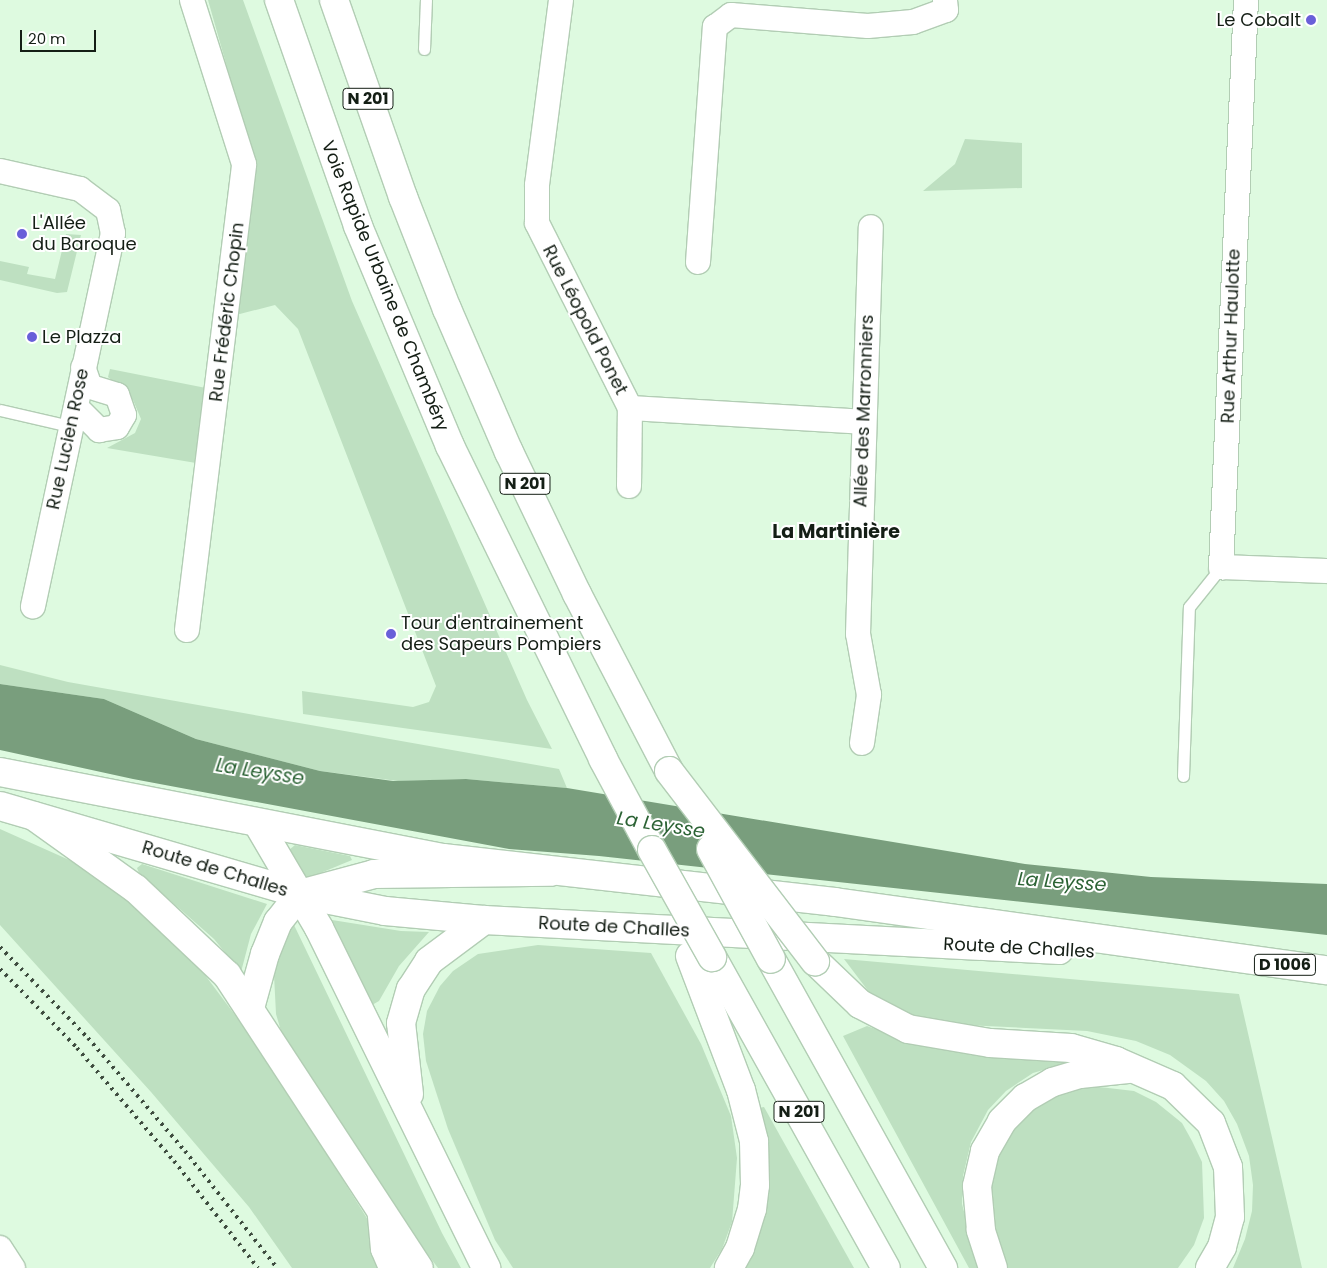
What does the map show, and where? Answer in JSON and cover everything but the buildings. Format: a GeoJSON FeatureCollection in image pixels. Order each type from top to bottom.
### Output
{"type":"FeatureCollection","features":[{"type":"Feature","properties":{"kind":"main road","name":"Voie Rapide Urbaine de Chambéry"},"geometry":{"type":"LineString","coordinates":[[279,0],[321,124],[366,244],[450,446],[603,759],[650,847],[701,956]]}},
{"type":"Feature","properties":{"kind":"main road","name":"N 201"},"geometry":{"type":"LineString","coordinates":[[334,0],[403,196],[447,310],[560,559],[666,768],[943,1268]]}},
{"type":"Feature","properties":{"kind":"main road"},"geometry":{"type":"LineString","coordinates":[[666,768],[815,961],[860,1004],[908,1029],[990,1043],[1071,1048],[1142,1071],[1173,1086],[1188,1098],[1211,1123],[1224,1150],[1231,1186],[1230,1217],[1222,1247],[1210,1268]]}},
{"type":"Feature","properties":{"kind":"main road","name":"Route de Challes"},"geometry":{"type":"LineString","coordinates":[[0,772],[258,824],[443,858],[550,872],[835,902],[1327,970]]}},
{"type":"Feature","properties":{"kind":"main road","name":"Route de Challes"},"geometry":{"type":"LineString","coordinates":[[0,806],[300,894],[385,911],[484,920],[1242,959]]}},
{"type":"Feature","properties":{"kind":"main road"},"geometry":{"type":"LineString","coordinates":[[34,816],[136,889],[227,975],[419,1268]]}},
{"type":"Feature","properties":{"kind":"main road"},"geometry":{"type":"LineString","coordinates":[[258,824],[300,894],[486,1268]]}},
{"type":"Feature","properties":{"kind":"main road"},"geometry":{"type":"LineString","coordinates":[[250,1008],[265,954],[278,922],[300,894],[374,874],[550,872]]}},
{"type":"Feature","properties":{"kind":"main road"},"geometry":{"type":"LineString","coordinates":[[416,1127],[402,1042],[406,1001],[415,979],[429,960],[484,920]]}},
{"type":"Feature","properties":{"kind":"main road","name":"N 201"},"geometry":{"type":"LineString","coordinates":[[701,956],[886,1268]]}},
{"type":"Feature","properties":{"kind":"main road"},"geometry":{"type":"LineString","coordinates":[[701,956],[741,1090],[754,1141],[755,1185],[752,1209],[729,1268]]}},
{"type":"Feature","properties":{"kind":"main road"},"geometry":{"type":"LineString","coordinates":[[993,1268],[981,1230],[977,1186],[985,1151],[1002,1121],[1025,1098],[1053,1082],[1106,1070],[1142,1071]]}},
{"type":"Feature","properties":{"kind":"street","name":"Rue Frédéric Chopin"},"geometry":{"type":"LineString","coordinates":[[187,630],[244,164],[192,0]]}},
{"type":"Feature","properties":{"kind":"street","name":"Rue Léopold Ponet"},"geometry":{"type":"LineString","coordinates":[[561,0],[538,185],[537,223],[630,408],[863,422]]}},
{"type":"Feature","properties":{"kind":"street"},"geometry":{"type":"LineString","coordinates":[[698,262],[714,27],[731,15],[868,26],[914,22],[946,10],[945,0]]}},
{"type":"Feature","properties":{"kind":"street","name":"Rue Arthur Haulotte"},"geometry":{"type":"LineString","coordinates":[[1221,567],[1246,0]]}},
{"type":"Feature","properties":{"kind":"street","name":"Rue Lucien Rose"},"geometry":{"type":"LineString","coordinates":[[0,172],[80,188],[108,210],[113,232],[33,607]]}},
{"type":"Feature","properties":{"kind":"street","name":"Allée des Marronniers"},"geometry":{"type":"LineString","coordinates":[[862,743],[869,695],[858,634],[863,422],[871,227]]}},
{"type":"Feature","properties":{"kind":"street"},"geometry":{"type":"LineString","coordinates":[[73,416],[99,430],[117,427],[124,415],[117,395],[90,387],[83,367]]}},
{"type":"Feature","properties":{"kind":"street"},"geometry":{"type":"LineString","coordinates":[[629,486],[630,408]]}},
{"type":"Feature","properties":{"kind":"street"},"geometry":{"type":"LineString","coordinates":[[1221,567],[1327,570]]}},
{"type":"Feature","properties":{"kind":"street"},"geometry":{"type":"LineString","coordinates":[[379,1206],[383,1249],[392,1268]]}},
{"type":"Feature","properties":{"kind":"street"},"geometry":{"type":"LineString","coordinates":[[0,1248],[13,1268]]}},
{"type":"Feature","properties":{"kind":"lane"},"geometry":{"type":"LineString","coordinates":[[424,49],[426,0]]}},
{"type":"Feature","properties":{"kind":"lane"},"geometry":{"type":"LineString","coordinates":[[0,410],[73,416]]}},
{"type":"Feature","properties":{"kind":"lane"},"geometry":{"type":"LineString","coordinates":[[1183,776],[1189,607],[1221,567]]}},
{"type":"Feature","properties":{"kind":"shaded area"},"geometry":{"type":"Polygon","coordinates":[[[208,0],[243,0],[352,301],[527,700],[552,749],[303,714],[302,691],[413,707],[429,702],[436,686],[298,329],[275,305],[236,315],[255,166],[208,0]]]}},
{"type":"Feature","properties":{"kind":"shaded area"},"geometry":{"type":"Polygon","coordinates":[[[965,139],[1022,143],[1022,188],[923,191],[955,164],[965,139]]]}},
{"type":"Feature","properties":{"kind":"shaded area"},"geometry":{"type":"Polygon","coordinates":[[[66,234],[81,235],[67,292],[57,293],[0,280],[0,261],[29,267],[27,274],[55,279],[66,234]]]}},
{"type":"Feature","properties":{"kind":"shaded area"},"geometry":{"type":"Polygon","coordinates":[[[110,369],[206,388],[196,463],[107,448],[135,433],[141,419],[133,400],[108,377],[110,369]]]}},
{"type":"Feature","properties":{"kind":"shaded area"},"geometry":{"type":"Polygon","coordinates":[[[0,665],[68,682],[559,769],[567,788],[466,779],[398,781],[320,771],[196,739],[104,699],[0,684],[0,665]]]}},
{"type":"Feature","properties":{"kind":"shaded area"},"geometry":{"type":"Polygon","coordinates":[[[0,829],[76,863],[127,899],[205,975],[265,1055],[398,1268],[292,1268],[249,1207],[151,1092],[0,925],[0,829]]]}},
{"type":"Feature","properties":{"kind":"shaded area"},"geometry":{"type":"Polygon","coordinates":[[[295,845],[350,856],[352,860],[306,879],[289,850],[295,845]]]}},
{"type":"Feature","properties":{"kind":"shaded area"},"geometry":{"type":"Polygon","coordinates":[[[142,864],[267,904],[251,934],[241,972],[214,939],[139,873],[137,868],[142,864]]]}},
{"type":"Feature","properties":{"kind":"shaded area"},"geometry":{"type":"Polygon","coordinates":[[[332,920],[401,931],[429,932],[399,966],[379,1001],[372,1005],[332,920]]]}},
{"type":"Feature","properties":{"kind":"shaded area"},"geometry":{"type":"Polygon","coordinates":[[[294,925],[442,1233],[461,1268],[438,1268],[398,1215],[281,1031],[276,1014],[274,975],[285,935],[294,925]]]}},
{"type":"Feature","properties":{"kind":"shaded area"},"geometry":{"type":"Polygon","coordinates":[[[538,945],[651,953],[701,1044],[731,1116],[737,1158],[732,1222],[722,1249],[710,1268],[513,1268],[495,1240],[448,1129],[426,1061],[423,1034],[427,1011],[440,986],[453,971],[478,954],[538,945]]]}},
{"type":"Feature","properties":{"kind":"shaded area"},"geometry":{"type":"Polygon","coordinates":[[[844,959],[1239,994],[1302,1268],[1233,1268],[1245,1239],[1252,1211],[1253,1185],[1249,1156],[1237,1124],[1224,1101],[1206,1081],[1170,1055],[1136,1041],[1087,1031],[965,1025],[912,1015],[869,992],[844,959]]]}},
{"type":"Feature","properties":{"kind":"shaded area"},"geometry":{"type":"Polygon","coordinates":[[[867,1026],[895,1036],[1084,1058],[1033,1073],[1006,1091],[988,1110],[971,1142],[963,1176],[962,1204],[979,1268],[969,1268],[843,1036],[867,1026]]]}},
{"type":"Feature","properties":{"kind":"shaded area"},"geometry":{"type":"Polygon","coordinates":[[[1091,1086],[1134,1091],[1156,1102],[1182,1123],[1192,1141],[1202,1162],[1204,1218],[1194,1245],[1178,1268],[1007,1268],[999,1250],[990,1211],[991,1171],[996,1155],[1014,1127],[1039,1103],[1070,1089],[1091,1086]]]}},
{"type":"Feature","properties":{"kind":"shaded area"},"geometry":{"type":"Polygon","coordinates":[[[764,1107],[854,1268],[741,1268],[758,1108],[764,1107]]]}},
{"type":"Feature","properties":{"kind":"water","name":"La Leysse"},"geometry":{"type":"Polygon","coordinates":[[[0,684],[104,699],[196,739],[320,771],[393,781],[466,779],[567,788],[1025,864],[1151,877],[1327,884],[1327,935],[599,856],[509,849],[133,779],[0,750],[0,684]]]}},
{"type":"Feature","properties":{"kind":"railway"},"geometry":{"type":"LineString","coordinates":[[0,947],[88,1038],[185,1151],[277,1268]]}},
{"type":"Feature","properties":{"kind":"railway"},"geometry":{"type":"LineString","coordinates":[[0,969],[77,1048],[174,1161],[258,1268]]}},
{"type":"Feature","properties":{"kind":"place","name":"Le Cobalt"},"geometry":{"type":"Point","coordinates":[1311,20]}},
{"type":"Feature","properties":{"kind":"place","name":"L'Allée du Baroque"},"geometry":{"type":"Point","coordinates":[22,234]}},
{"type":"Feature","properties":{"kind":"place","name":"Le Plazza"},"geometry":{"type":"Point","coordinates":[32,337]}},
{"type":"Feature","properties":{"kind":"place","name":"Tour d'entrainement des Sapeurs Pompiers"},"geometry":{"type":"Point","coordinates":[391,634]}},
{"type":"Feature","properties":{"kind":"district","name":"La Martinière"},"geometry":{"type":"Point","coordinates":[836,532]}}]}
